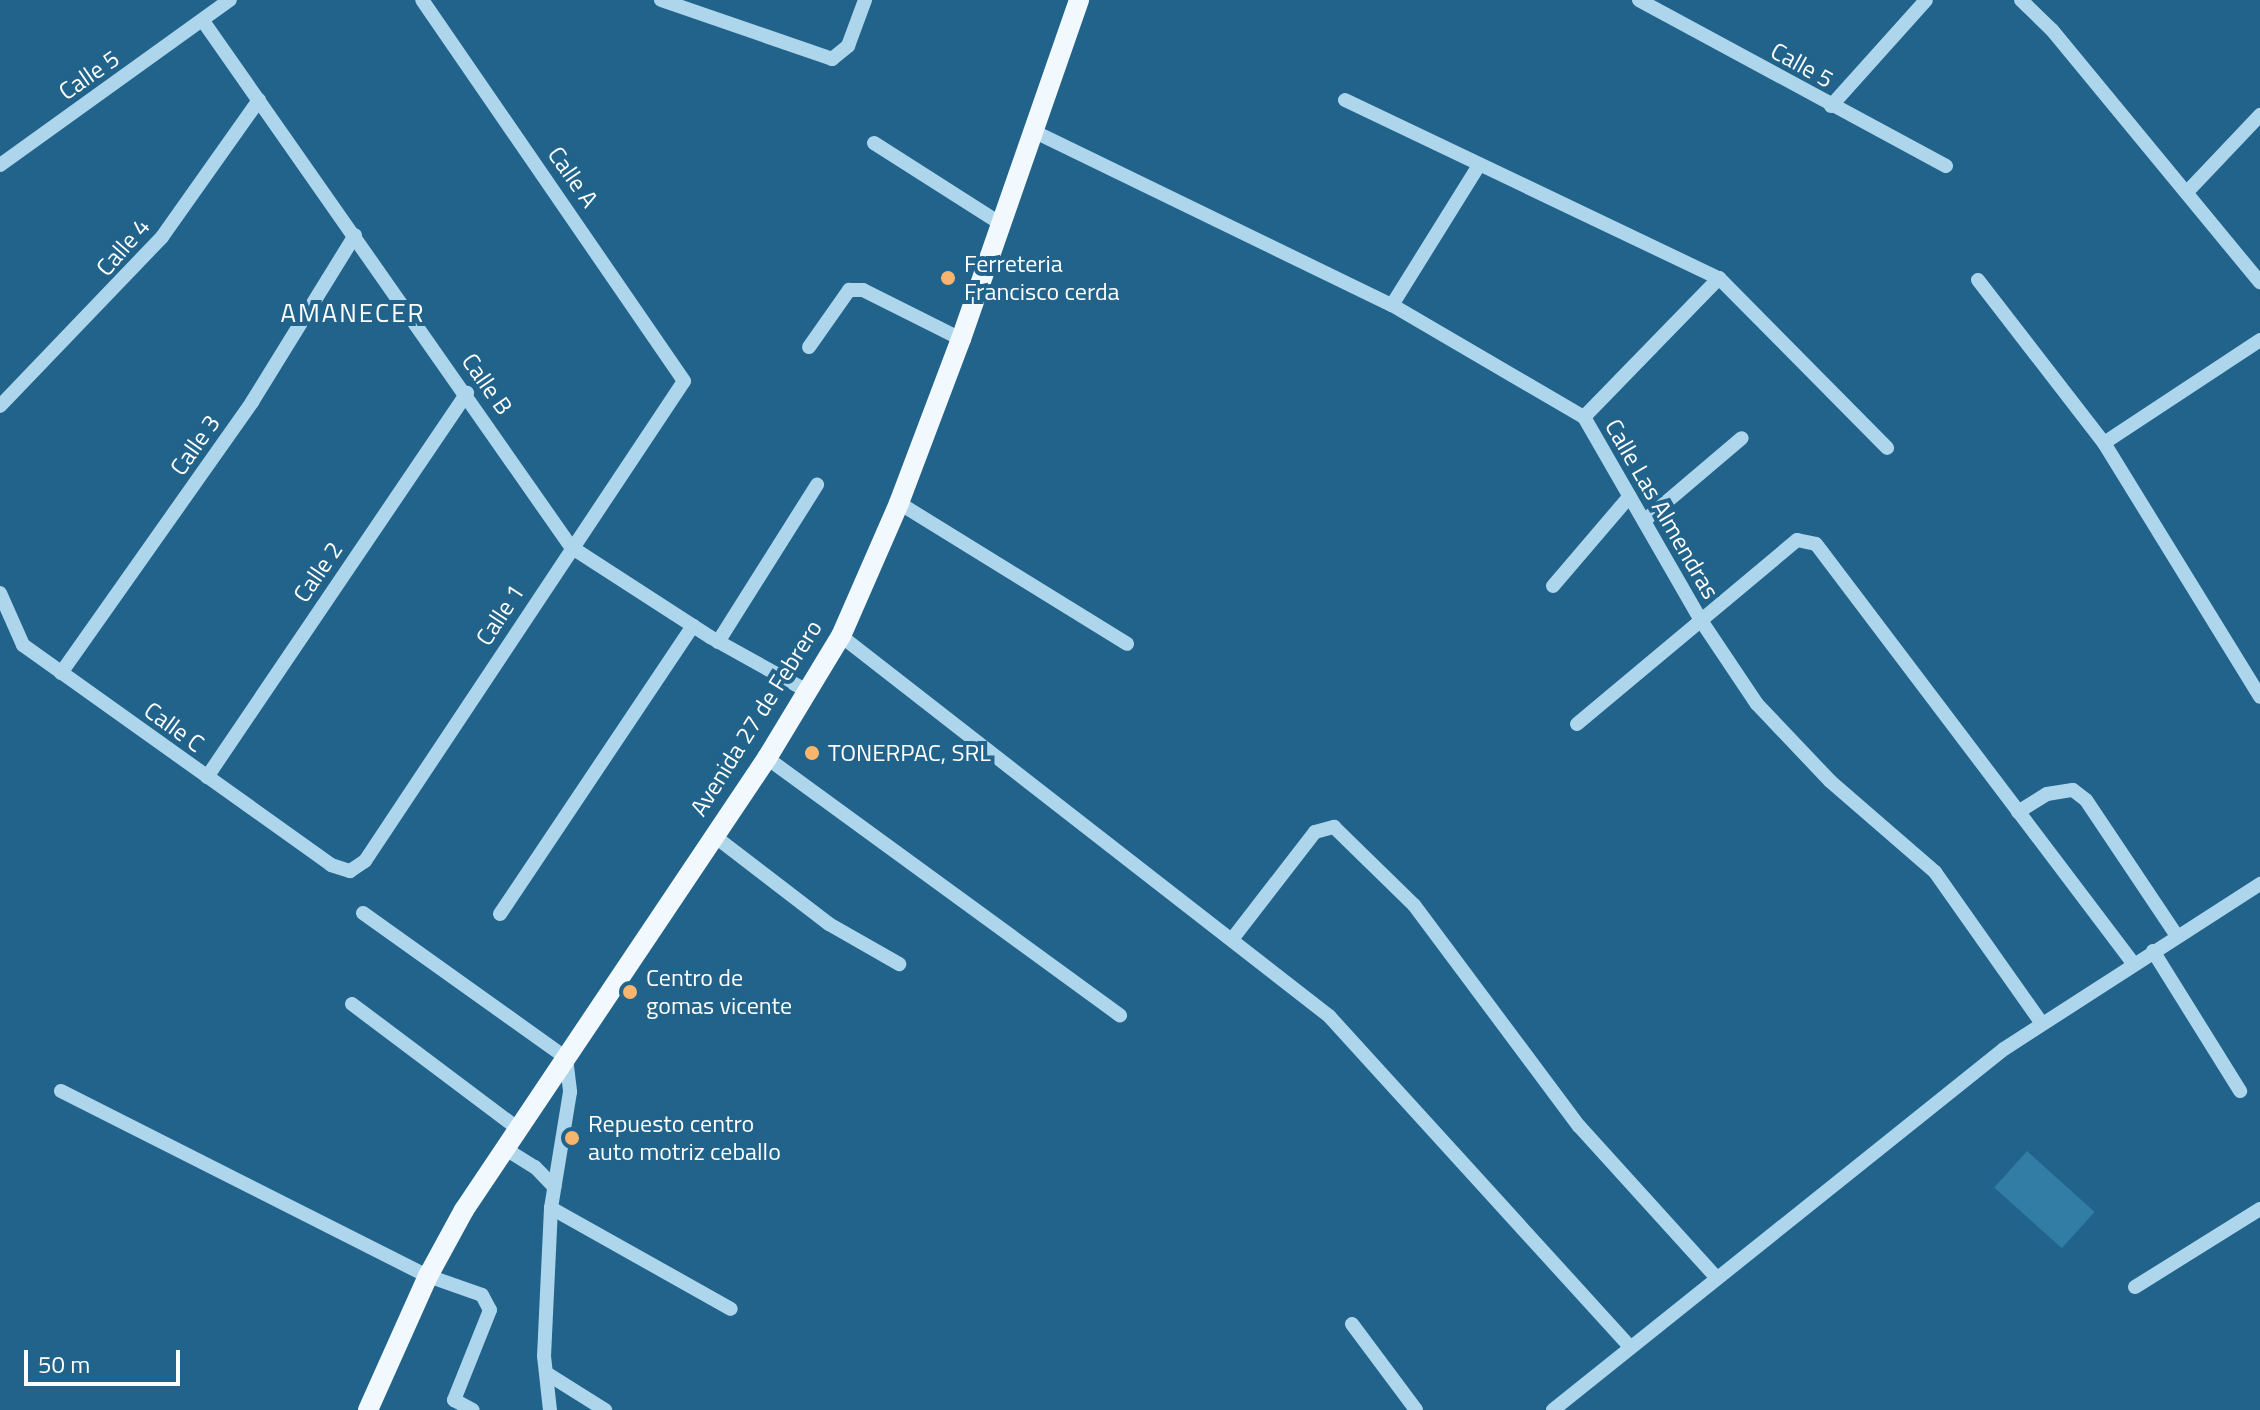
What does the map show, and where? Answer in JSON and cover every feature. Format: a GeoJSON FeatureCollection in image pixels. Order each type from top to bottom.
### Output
{"type":"FeatureCollection","features":[{"type":"Feature","properties":{"kind":"main road","name":"Avenida 27 de Febrero"},"geometry":{"type":"LineString","coordinates":[[368,1410],[428,1276],[504,1148],[767,758],[841,636],[899,503],[961,339],[1079,0]]}},
{"type":"Feature","properties":{"kind":"street","name":"Calle 5"},"geometry":{"type":"LineString","coordinates":[[0,165],[230,0]]}},
{"type":"Feature","properties":{"kind":"street","name":"Calle A"},"geometry":{"type":"LineString","coordinates":[[422,0],[684,381]]}},
{"type":"Feature","properties":{"kind":"street"},"geometry":{"type":"LineString","coordinates":[[661,0],[832,59],[848,46],[865,0]]}},
{"type":"Feature","properties":{"kind":"street","name":"Calle 5"},"geometry":{"type":"LineString","coordinates":[[1639,0],[1946,166]]}},
{"type":"Feature","properties":{"kind":"street"},"geometry":{"type":"LineString","coordinates":[[1831,106],[1926,0]]}},
{"type":"Feature","properties":{"kind":"street"},"geometry":{"type":"LineString","coordinates":[[2021,0],[2188,191],[2260,282]]}},
{"type":"Feature","properties":{"kind":"street","name":"Calle B"},"geometry":{"type":"LineString","coordinates":[[203,21],[467,393],[571,547],[718,642],[809,692]]}},
{"type":"Feature","properties":{"kind":"street","name":"Calle 4"},"geometry":{"type":"LineString","coordinates":[[0,406],[152,249],[259,100]]}},
{"type":"Feature","properties":{"kind":"street"},"geometry":{"type":"LineString","coordinates":[[1345,100],[1719,278],[1887,448]]}},
{"type":"Feature","properties":{"kind":"street"},"geometry":{"type":"LineString","coordinates":[[2188,191],[2260,115]]}},
{"type":"Feature","properties":{"kind":"street","name":"Calle Las Almendras"},"geometry":{"type":"LineString","coordinates":[[1033,131],[1392,305],[1584,417],[1700,619],[1757,704],[1830,781],[1935,872],[2041,1022]]}},
{"type":"Feature","properties":{"kind":"street"},"geometry":{"type":"LineString","coordinates":[[874,143],[1001,224]]}},
{"type":"Feature","properties":{"kind":"street"},"geometry":{"type":"LineString","coordinates":[[1392,305],[1479,165]]}},
{"type":"Feature","properties":{"kind":"street","name":"Calle 3"},"geometry":{"type":"LineString","coordinates":[[61,673],[252,402],[355,235]]}},
{"type":"Feature","properties":{"kind":"street"},"geometry":{"type":"LineString","coordinates":[[1584,417],[1719,278]]}},
{"type":"Feature","properties":{"kind":"street"},"geometry":{"type":"LineString","coordinates":[[1978,280],[2104,443],[2260,697]]}},
{"type":"Feature","properties":{"kind":"street"},"geometry":{"type":"LineString","coordinates":[[809,347],[849,290],[863,290],[961,339]]}},
{"type":"Feature","properties":{"kind":"street"},"geometry":{"type":"LineString","coordinates":[[2104,443],[2260,340]]}},
{"type":"Feature","properties":{"kind":"street","name":"Calle 1"},"geometry":{"type":"LineString","coordinates":[[350,871],[365,861],[684,381]]}},
{"type":"Feature","properties":{"kind":"street","name":"Calle 2"},"geometry":{"type":"LineString","coordinates":[[207,777],[467,393]]}},
{"type":"Feature","properties":{"kind":"street"},"geometry":{"type":"LineString","coordinates":[[1644,521],[1742,438]]}},
{"type":"Feature","properties":{"kind":"street"},"geometry":{"type":"LineString","coordinates":[[718,642],[817,485]]}},
{"type":"Feature","properties":{"kind":"street"},"geometry":{"type":"LineString","coordinates":[[1553,586],[1630,496]]}},
{"type":"Feature","properties":{"kind":"street"},"geometry":{"type":"LineString","coordinates":[[899,503],[1127,644]]}},
{"type":"Feature","properties":{"kind":"street"},"geometry":{"type":"LineString","coordinates":[[1577,724],[1797,540],[1816,544],[2133,963]]}},
{"type":"Feature","properties":{"kind":"street","name":"Calle C"},"geometry":{"type":"LineString","coordinates":[[0,593],[23,645],[331,865],[350,871]]}},
{"type":"Feature","properties":{"kind":"street"},"geometry":{"type":"LineString","coordinates":[[500,914],[693,626]]}},
{"type":"Feature","properties":{"kind":"street"},"geometry":{"type":"LineString","coordinates":[[841,636],[1233,938],[1359,1045],[1629,1346]]}},
{"type":"Feature","properties":{"kind":"street"},"geometry":{"type":"LineString","coordinates":[[767,758],[1120,1015]]}},
{"type":"Feature","properties":{"kind":"street"},"geometry":{"type":"LineString","coordinates":[[2018,812],[2047,794],[2073,790],[2086,800],[2177,936]]}},
{"type":"Feature","properties":{"kind":"street"},"geometry":{"type":"LineString","coordinates":[[1233,938],[1315,832],[1334,827],[1414,905],[1579,1126],[1715,1276]]}},
{"type":"Feature","properties":{"kind":"street"},"geometry":{"type":"LineString","coordinates":[[713,835],[829,924],[899,964]]}},
{"type":"Feature","properties":{"kind":"street"},"geometry":{"type":"LineString","coordinates":[[1553,1410],[1715,1276],[2041,1022],[2260,884]]}},
{"type":"Feature","properties":{"kind":"street"},"geometry":{"type":"LineString","coordinates":[[363,913],[566,1058],[570,1092],[551,1208],[546,1373],[550,1410]]}},
{"type":"Feature","properties":{"kind":"street"},"geometry":{"type":"LineString","coordinates":[[2153,951],[2240,1091]]}},
{"type":"Feature","properties":{"kind":"street"},"geometry":{"type":"LineString","coordinates":[[352,1004],[517,1128]]}},
{"type":"Feature","properties":{"kind":"street"},"geometry":{"type":"LineString","coordinates":[[61,1091],[428,1276],[489,1301],[490,1310],[454,1400],[473,1410]]}},
{"type":"Feature","properties":{"kind":"street"},"geometry":{"type":"LineString","coordinates":[[504,1148],[535,1167],[554,1187]]}},
{"type":"Feature","properties":{"kind":"street"},"geometry":{"type":"LineString","coordinates":[[551,1208],[731,1309]]}},
{"type":"Feature","properties":{"kind":"street"},"geometry":{"type":"LineString","coordinates":[[2135,1287],[2260,1209]]}},
{"type":"Feature","properties":{"kind":"street"},"geometry":{"type":"LineString","coordinates":[[1352,1324],[1416,1410]]}},
{"type":"Feature","properties":{"kind":"street"},"geometry":{"type":"LineString","coordinates":[[546,1373],[605,1410]]}},
{"type":"Feature","properties":{"kind":"shaded area"},"geometry":{"type":"Polygon","coordinates":[[[2027,1151],[2095,1212],[2062,1248],[1994,1187],[2027,1151]]]}},
{"type":"Feature","properties":{"kind":"place","name":"Ferreteria Francisco cerda"},"geometry":{"type":"Point","coordinates":[948,278]}},
{"type":"Feature","properties":{"kind":"place","name":"TONERPAC, SRL"},"geometry":{"type":"Point","coordinates":[812,753]}},
{"type":"Feature","properties":{"kind":"place","name":"Centro de gomas vicente"},"geometry":{"type":"Point","coordinates":[630,992]}},
{"type":"Feature","properties":{"kind":"place","name":"Repuesto centro auto motriz ceballo"},"geometry":{"type":"Point","coordinates":[572,1138]}},
{"type":"Feature","properties":{"kind":"district","name":"AMANECER"},"geometry":{"type":"Point","coordinates":[353,313]}}]}
